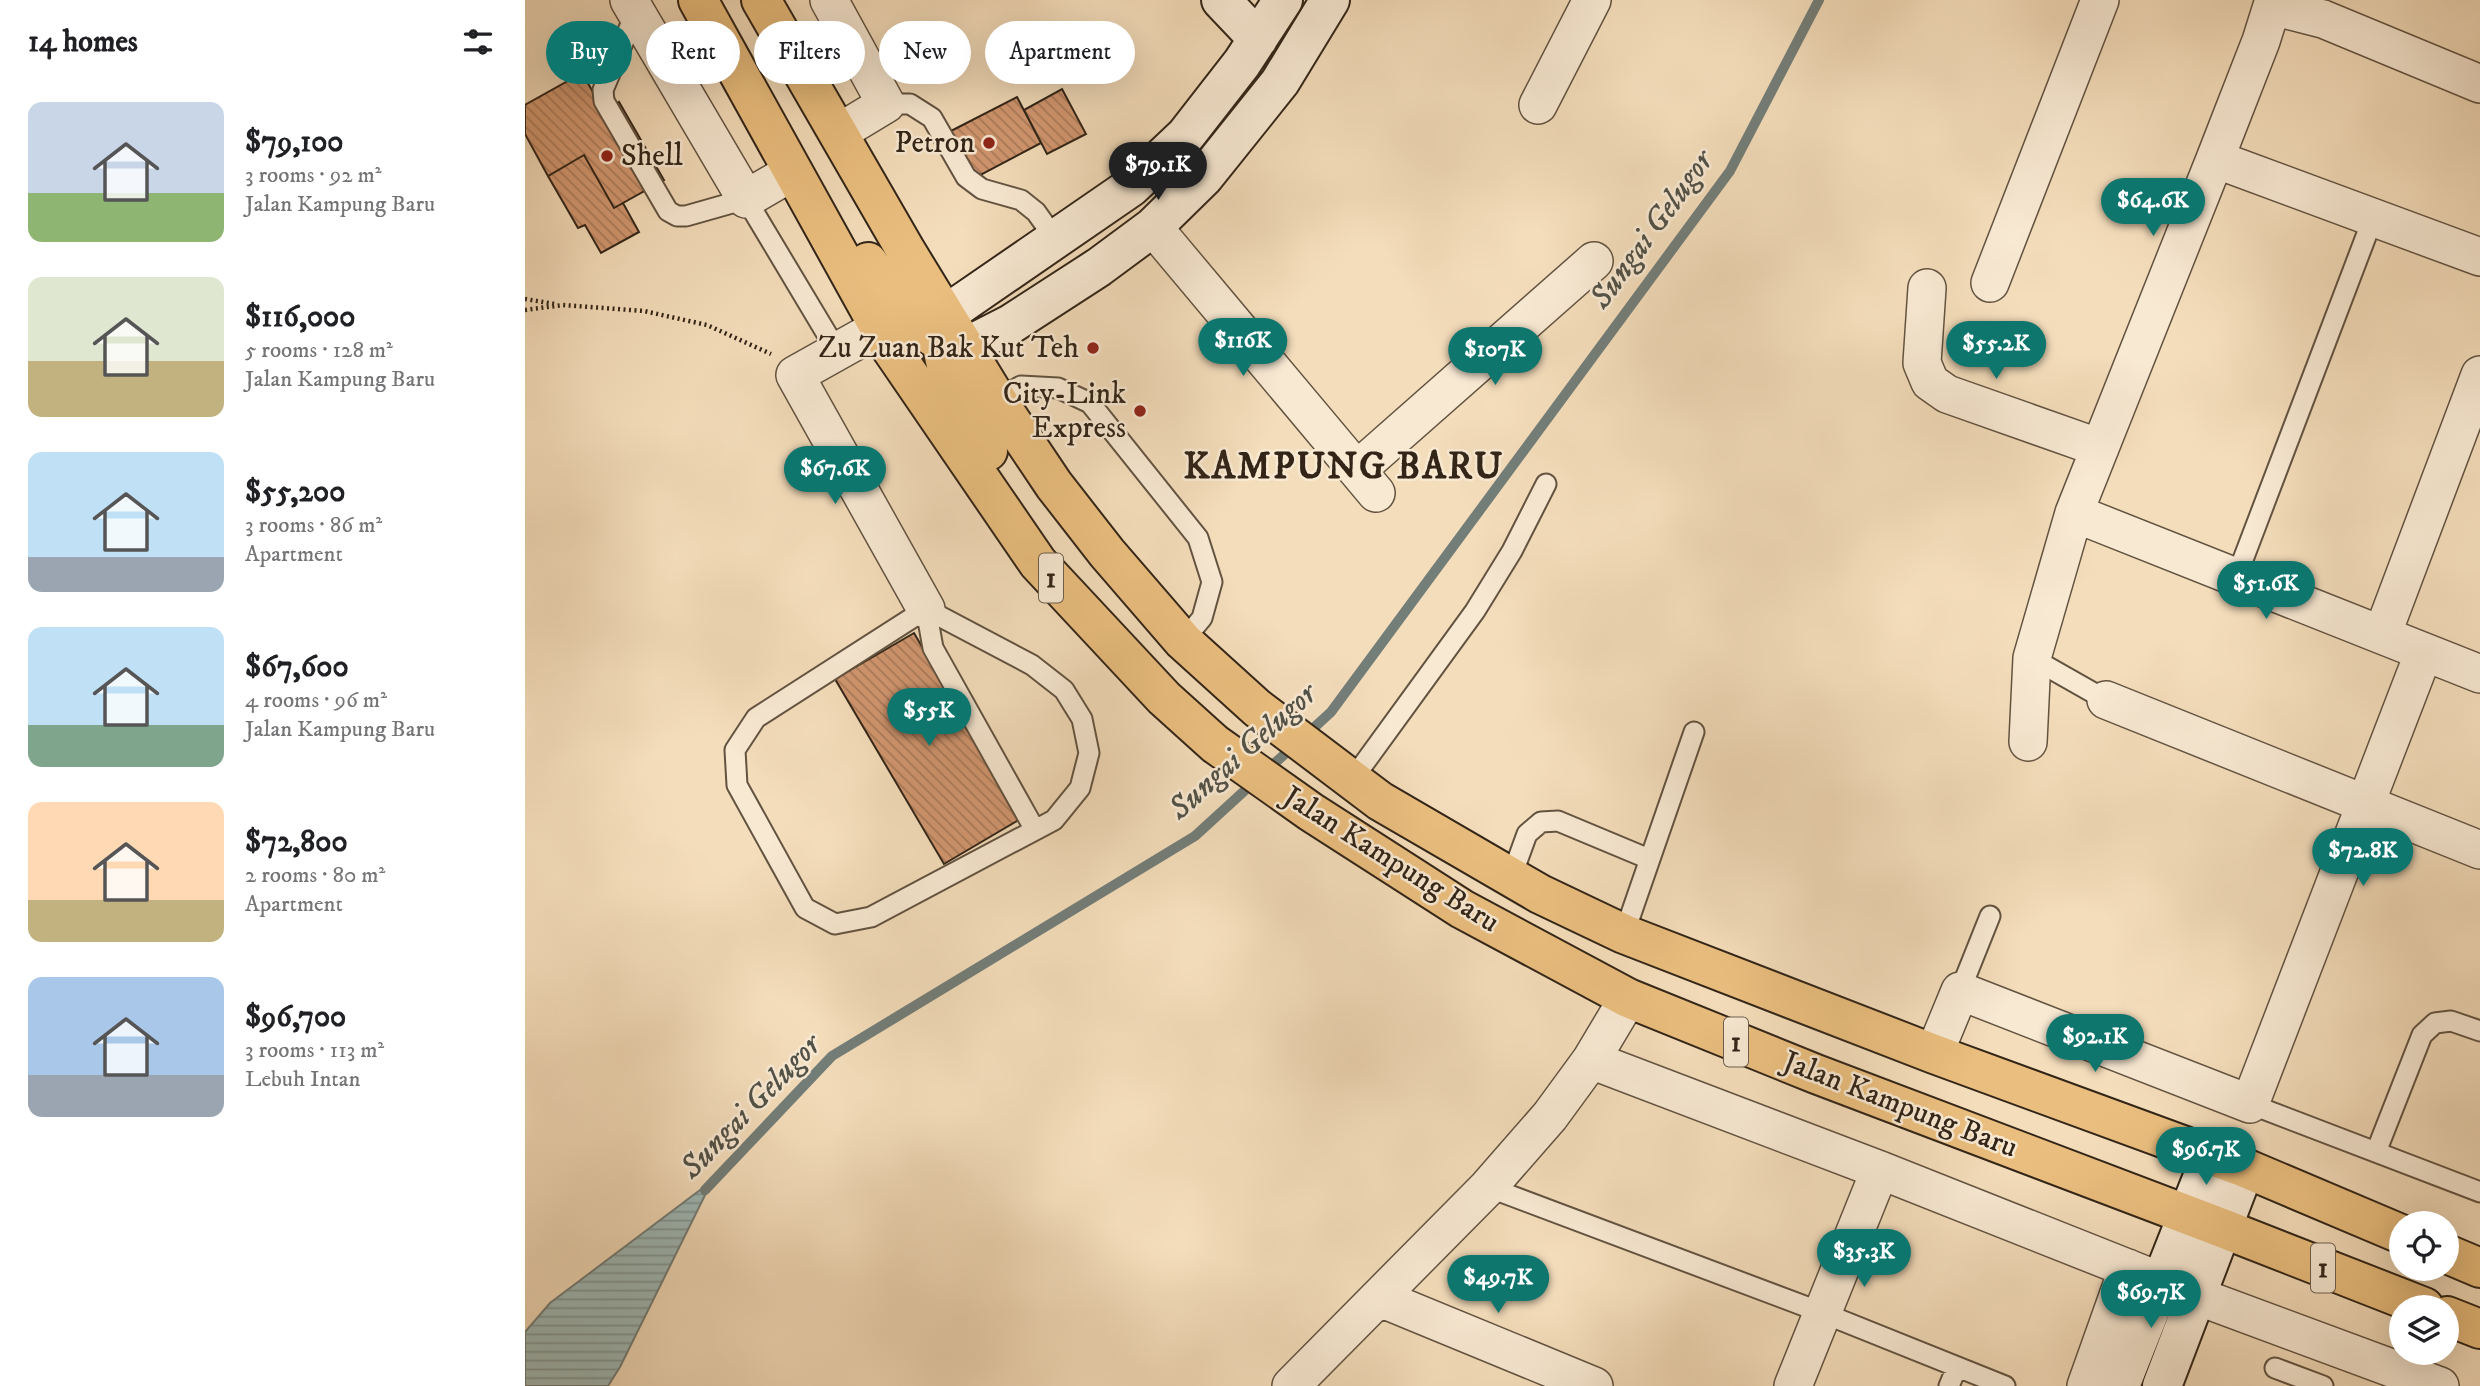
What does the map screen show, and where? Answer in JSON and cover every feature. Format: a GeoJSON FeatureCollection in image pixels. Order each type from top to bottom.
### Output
{"type":"FeatureCollection","features":[{"type":"Feature","properties":{"kind":"main road","name":"Jalan Kampung Baru"},"geometry":{"type":"LineString","coordinates":[[698,0],[879,328],[916,388],[1038,564],[1164,698],[1215,744],[1311,812],[1462,909],[1628,998],[1816,1074],[2205,1222]]}},
{"type":"Feature","properties":{"kind":"main road","name":"Jalan Kampung Baru"},"geometry":{"type":"LineString","coordinates":[[761,0],[951,334],[1054,485],[1107,553],[1183,640],[1257,708],[1351,770],[1380,801],[1511,878],[1586,917],[1934,1054],[2228,1162]]}},
{"type":"Feature","properties":{"kind":"main road"},"geometry":{"type":"LineString","coordinates":[[785,158],[803,170],[898,306],[922,330],[951,334],[959,401],[1015,494],[1034,533],[1038,564]]}},
{"type":"Feature","properties":{"kind":"main road","name":"1"},"geometry":{"type":"LineString","coordinates":[[2228,1162],[2389,1229]]}},
{"type":"Feature","properties":{"kind":"main road","name":"1"},"geometry":{"type":"LineString","coordinates":[[2205,1222],[2393,1295]]}},
{"type":"Feature","properties":{"kind":"main road"},"geometry":{"type":"LineString","coordinates":[[2459,1259],[2480,1268]]}},
{"type":"Feature","properties":{"kind":"main road"},"geometry":{"type":"LineString","coordinates":[[2459,1321],[2480,1329]]}},
{"type":"Feature","properties":{"kind":"street"},"geometry":{"type":"LineString","coordinates":[[829,0],[886,104],[838,133]]}},
{"type":"Feature","properties":{"kind":"street"},"geometry":{"type":"LineString","coordinates":[[1221,0],[1258,39]]}},
{"type":"Feature","properties":{"kind":"street"},"geometry":{"type":"LineString","coordinates":[[951,334],[1056,240],[1131,187],[1186,135],[1242,63],[1283,0]]}},
{"type":"Feature","properties":{"kind":"street"},"geometry":{"type":"LineString","coordinates":[[951,334],[1011,324],[1099,267],[1153,227],[1204,177],[1280,82],[1331,0]]}},
{"type":"Feature","properties":{"kind":"street"},"geometry":{"type":"LineString","coordinates":[[1538,105],[1592,0]]}},
{"type":"Feature","properties":{"kind":"street"},"geometry":{"type":"LineString","coordinates":[[1990,283],[2100,0]]}},
{"type":"Feature","properties":{"kind":"street"},"geometry":{"type":"LineString","coordinates":[[2028,742],[2032,658],[2074,513],[2261,41],[2265,3],[2327,9],[2480,85]]}},
{"type":"Feature","properties":{"kind":"street"},"geometry":{"type":"LineString","coordinates":[[640,4],[746,199],[785,158]]}},
{"type":"Feature","properties":{"kind":"street"},"geometry":{"type":"LineString","coordinates":[[2215,159],[2480,257]]}},
{"type":"Feature","properties":{"kind":"street"},"geometry":{"type":"LineString","coordinates":[[1153,227],[1366,481],[1594,261]]}},
{"type":"Feature","properties":{"kind":"street"},"geometry":{"type":"LineString","coordinates":[[1927,288],[1922,363],[1930,382],[1947,394],[2100,448]]}},
{"type":"Feature","properties":{"kind":"street"},"geometry":{"type":"LineString","coordinates":[[879,328],[795,375],[926,609]]}},
{"type":"Feature","properties":{"kind":"street"},"geometry":{"type":"LineString","coordinates":[[2382,635],[2480,375]]}},
{"type":"Feature","properties":{"kind":"street"},"geometry":{"type":"LineString","coordinates":[[2074,513],[2480,674]]}},
{"type":"Feature","properties":{"kind":"street"},"geometry":{"type":"LineString","coordinates":[[1934,1054],[1960,991],[2250,1104],[2424,652]]}},
{"type":"Feature","properties":{"kind":"street"},"geometry":{"type":"LineString","coordinates":[[2106,700],[2480,850]]}},
{"type":"Feature","properties":{"kind":"street"},"geometry":{"type":"LineString","coordinates":[[1291,1386],[1488,1187],[1550,1116],[1591,1060],[1628,998]]}},
{"type":"Feature","properties":{"kind":"street"},"geometry":{"type":"LineString","coordinates":[[1591,1060],[1880,1170],[2144,1275]]}},
{"type":"Feature","properties":{"kind":"street"},"geometry":{"type":"LineString","coordinates":[[2162,1386],[2197,1296],[2205,1222],[2228,1162]]}},
{"type":"Feature","properties":{"kind":"street"},"geometry":{"type":"LineString","coordinates":[[1793,1386],[1880,1170]]}},
{"type":"Feature","properties":{"kind":"street"},"geometry":{"type":"LineString","coordinates":[[2086,1386],[2144,1275],[2205,1222]]}},
{"type":"Feature","properties":{"kind":"street"},"geometry":{"type":"LineString","coordinates":[[2120,1386],[2144,1275]]}},
{"type":"Feature","properties":{"kind":"street"},"geometry":{"type":"LineString","coordinates":[[2197,1296],[2440,1386]]}},
{"type":"Feature","properties":{"kind":"street"},"geometry":{"type":"LineString","coordinates":[[1380,1298],[1594,1386]]}},
{"type":"Feature","properties":{"kind":"lane"},"geometry":{"type":"LineString","coordinates":[[640,4],[603,90],[604,101],[668,211],[677,216],[686,216],[746,199],[837,351]]}},
{"type":"Feature","properties":{"kind":"lane"},"geometry":{"type":"LineString","coordinates":[[886,104],[910,104],[932,117],[966,177],[982,189],[1021,200],[1036,212],[1056,240]]}},
{"type":"Feature","properties":{"kind":"lane"},"geometry":{"type":"LineString","coordinates":[[2236,578],[2373,218]]}},
{"type":"Feature","properties":{"kind":"lane"},"geometry":{"type":"LineString","coordinates":[[997,400],[1021,386],[1058,388],[1090,403],[1199,538],[1212,582],[1202,618],[1183,640]]}},
{"type":"Feature","properties":{"kind":"lane"},"geometry":{"type":"LineString","coordinates":[[1351,770],[1380,741],[1475,611],[1512,551],[1546,484]]}},
{"type":"Feature","properties":{"kind":"lane"},"geometry":{"type":"LineString","coordinates":[[926,609],[933,648],[1035,830]]}},
{"type":"Feature","properties":{"kind":"lane"},"geometry":{"type":"LineString","coordinates":[[926,609],[1033,665],[1064,690],[1082,719],[1089,753],[1080,788],[1054,820],[871,917],[835,924],[805,908],[737,785],[735,750],[756,718],[926,609]]}},
{"type":"Feature","properties":{"kind":"lane"},"geometry":{"type":"LineString","coordinates":[[2032,658],[2106,700]]}},
{"type":"Feature","properties":{"kind":"lane"},"geometry":{"type":"LineString","coordinates":[[1624,934],[1694,732]]}},
{"type":"Feature","properties":{"kind":"lane"},"geometry":{"type":"LineString","coordinates":[[1511,878],[1527,834],[1541,822],[1558,821],[1649,859]]}},
{"type":"Feature","properties":{"kind":"lane"},"geometry":{"type":"LineString","coordinates":[[1960,991],[1990,916]]}},
{"type":"Feature","properties":{"kind":"lane"},"geometry":{"type":"LineString","coordinates":[[2376,1152],[2422,1035],[2435,1023],[2451,1021],[2480,1031]]}},
{"type":"Feature","properties":{"kind":"lane"},"geometry":{"type":"LineString","coordinates":[[2250,1104],[2480,1192]]}},
{"type":"Feature","properties":{"kind":"lane"},"geometry":{"type":"LineString","coordinates":[[1488,1187],[1823,1313],[2005,1386]]}},
{"type":"Feature","properties":{"kind":"lane"},"geometry":{"type":"LineString","coordinates":[[1949,1386],[1957,1367]]}},
{"type":"Feature","properties":{"kind":"lane"},"geometry":{"type":"LineString","coordinates":[[2275,1368],[2323,1386]]}},
{"type":"Feature","properties":{"kind":"path"},"geometry":{"type":"LineString","coordinates":[[525,299],[644,312],[708,325],[768,351],[795,375]]}},
{"type":"Feature","properties":{"kind":"path"},"geometry":{"type":"LineString","coordinates":[[525,310],[563,305]]}},
{"type":"Feature","properties":{"kind":"water","name":"Sungai Gelugor"},"geometry":{"type":"Polygon","coordinates":[[[712,1181],[620,1367],[608,1386],[525,1386],[525,1332],[550,1303],[712,1181]]]}},
{"type":"Feature","properties":{"kind":"building"},"geometry":{"type":"Polygon","coordinates":[[[562,84],[588,84],[604,111],[619,102],[664,180],[614,208],[584,155],[548,176],[525,134],[525,105],[562,84]]]}},
{"type":"Feature","properties":{"kind":"building"},"geometry":{"type":"Polygon","coordinates":[[[1062,89],[1086,134],[1047,154],[1024,110],[1062,89]]]}},
{"type":"Feature","properties":{"kind":"building"},"geometry":{"type":"Polygon","coordinates":[[[1017,97],[1041,143],[971,180],[947,133],[1017,97]]]}},
{"type":"Feature","properties":{"kind":"building"},"geometry":{"type":"Polygon","coordinates":[[[584,155],[614,208],[623,203],[639,232],[601,253],[585,225],[578,228],[548,176],[584,155]]]}},
{"type":"Feature","properties":{"kind":"building"},"geometry":{"type":"Polygon","coordinates":[[[914,633],[1022,818],[944,864],[835,679],[914,633]]]}},
{"type":"Feature","properties":{"kind":"waterway","name":"Sungai Gelugor"},"geometry":{"type":"LineString","coordinates":[[1306,735],[1331,712],[1730,171],[1819,0]]}},
{"type":"Feature","properties":{"kind":"waterway","name":"Sungai Gelugor"},"geometry":{"type":"LineString","coordinates":[[1267,770],[1295,745]]}},
{"type":"Feature","properties":{"kind":"waterway","name":"Sungai Gelugor"},"geometry":{"type":"LineString","coordinates":[[705,1190],[832,1056],[1195,836],[1253,783]]}},
{"type":"Feature","properties":{"kind":"place","name":"Petron"},"geometry":{"type":"Point","coordinates":[989,143]}},
{"type":"Feature","properties":{"kind":"place","name":"Shell"},"geometry":{"type":"Point","coordinates":[607,156]}},
{"type":"Feature","properties":{"kind":"place","name":"Zu Zuan Bak Kut Teh"},"geometry":{"type":"Point","coordinates":[1093,348]}},
{"type":"Feature","properties":{"kind":"place","name":"City-Link Express"},"geometry":{"type":"Point","coordinates":[1140,411]}},
{"type":"Feature","properties":{"kind":"district","name":"KAMPUNG BARU"},"geometry":{"type":"Point","coordinates":[1344,467]}}]}
